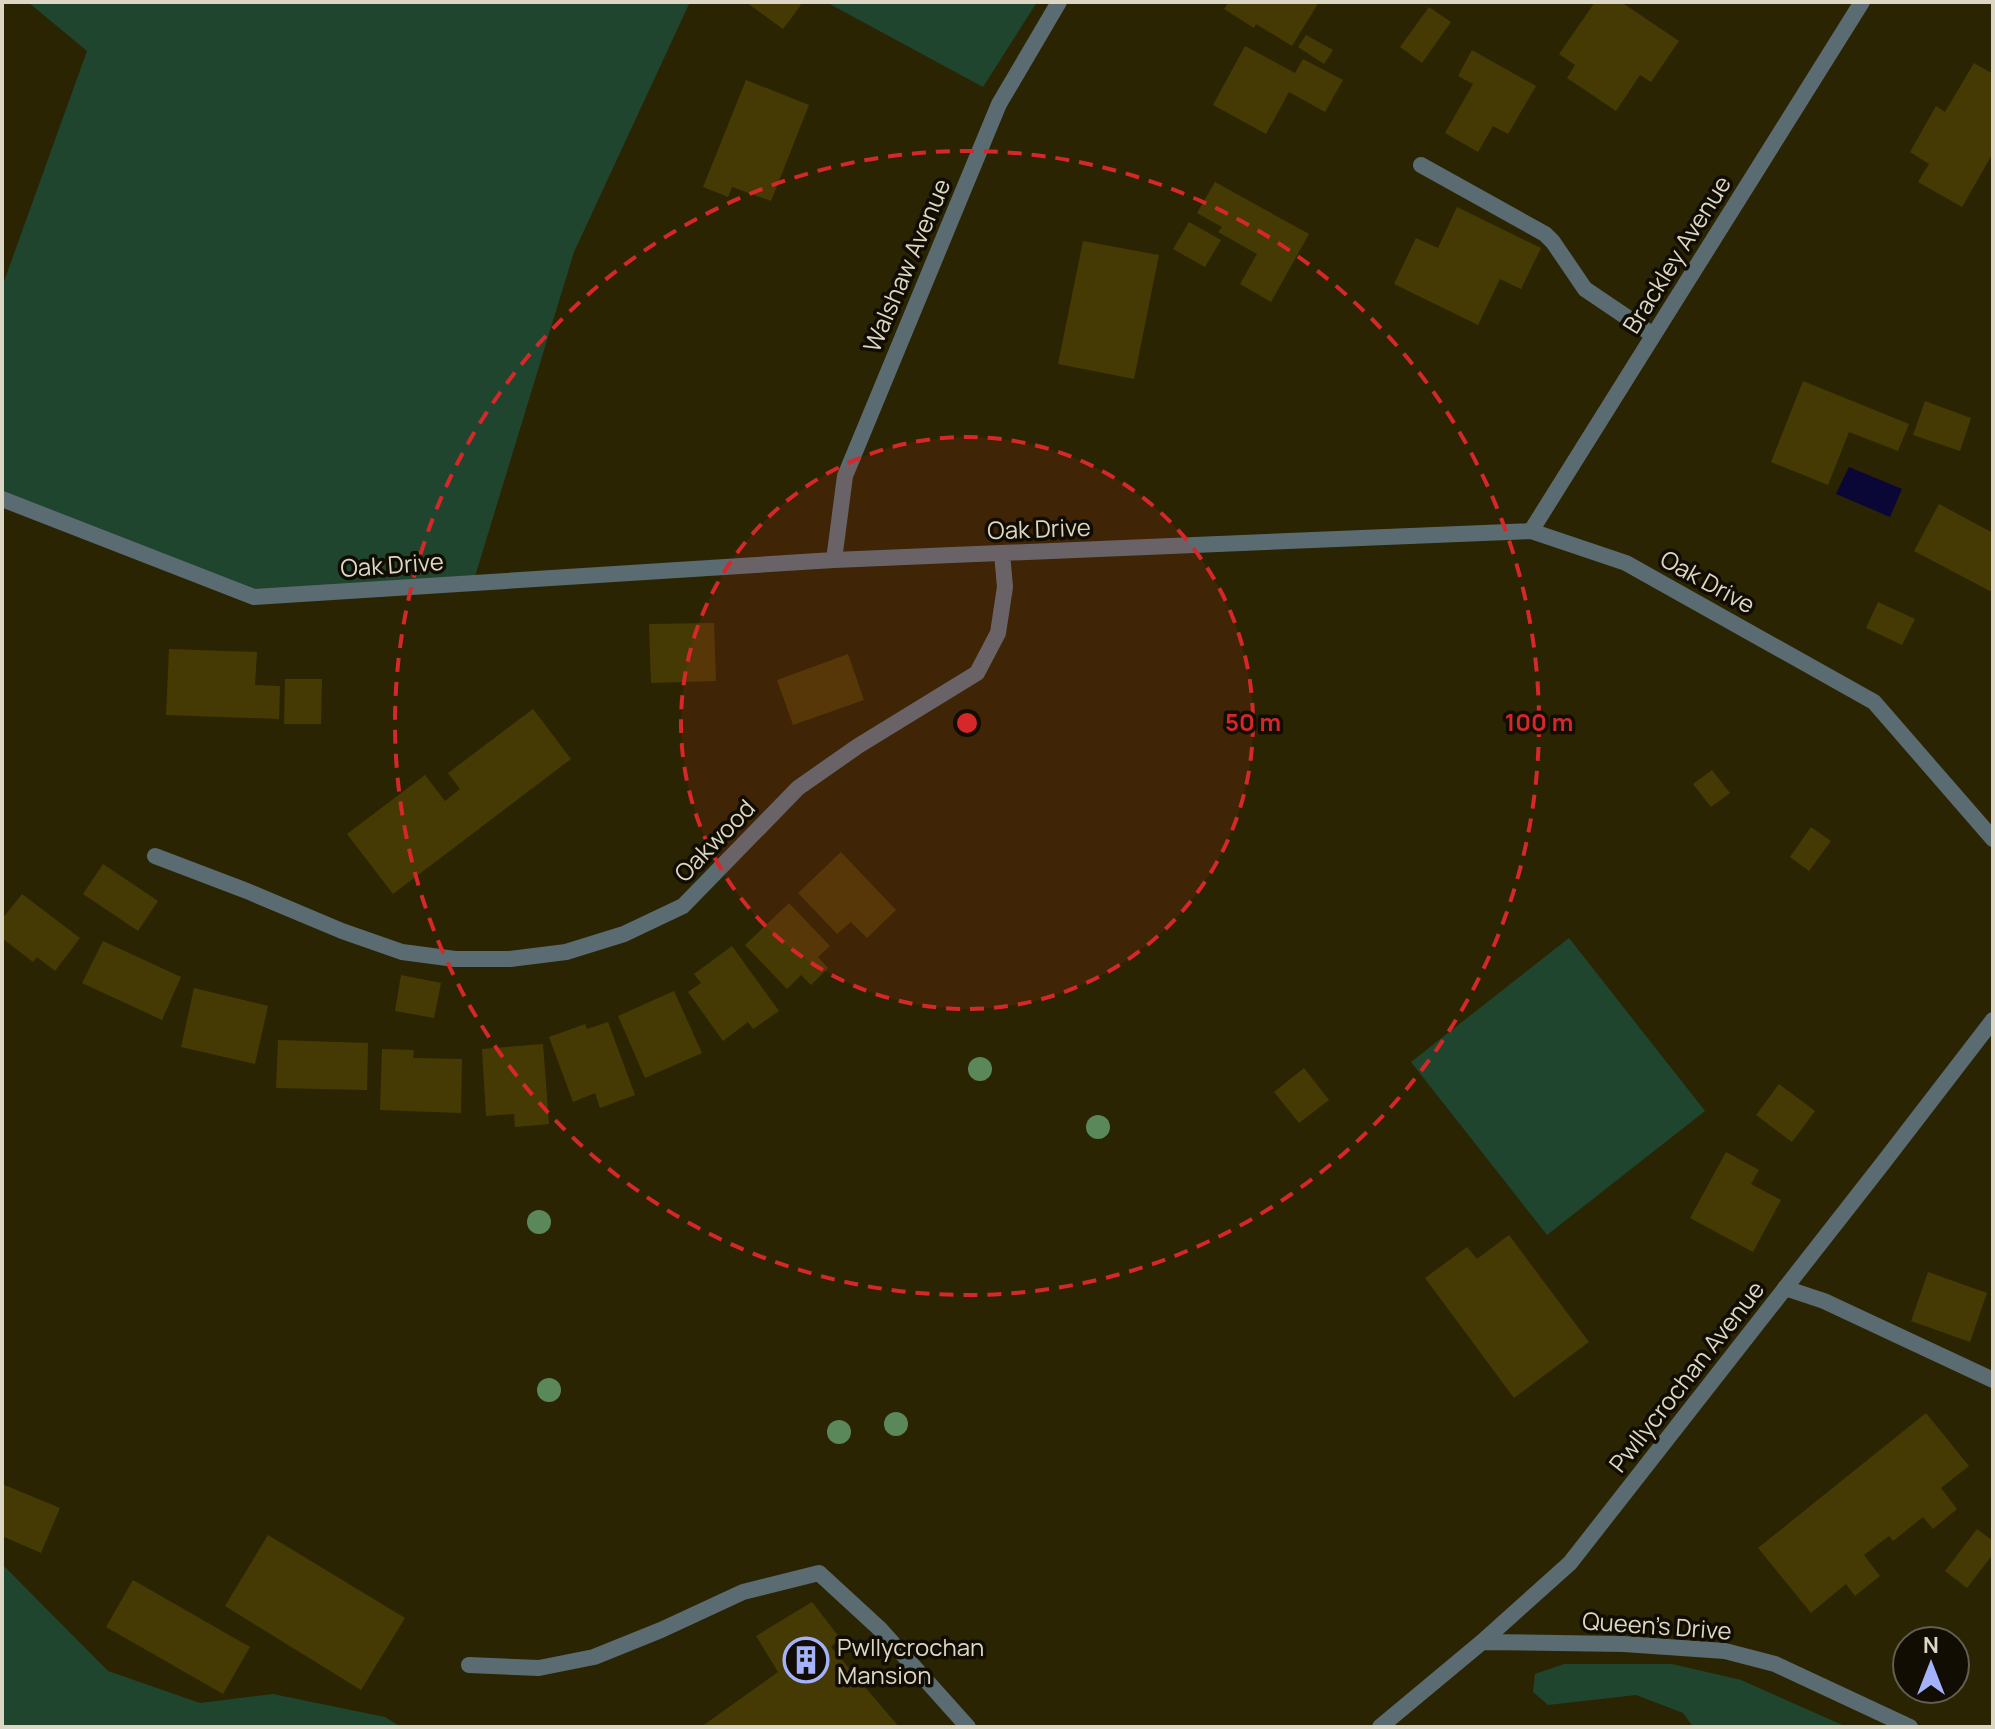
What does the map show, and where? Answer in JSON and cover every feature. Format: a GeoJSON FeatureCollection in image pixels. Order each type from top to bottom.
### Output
{"type":"FeatureCollection","features":[{"type":"Feature","properties":{"kind":"street","name":"Walshaw Avenue"},"geometry":{"type":"LineString","coordinates":[[834,560],[845,476],[999,104],[1059,2]]}},
{"type":"Feature","properties":{"kind":"street","name":"Brackley Avenue"},"geometry":{"type":"LineString","coordinates":[[1531,531],[1862,2]]}},
{"type":"Feature","properties":{"kind":"street"},"geometry":{"type":"LineString","coordinates":[[1421,165],[1545,234],[1585,289],[1653,335]]}},
{"type":"Feature","properties":{"kind":"street","name":"Oak Drive"},"geometry":{"type":"LineString","coordinates":[[2,499],[254,597],[834,560],[1531,531],[1626,563],[1874,702],[1993,839]]}},
{"type":"Feature","properties":{"kind":"street","name":"Oakwood"},"geometry":{"type":"LineString","coordinates":[[155,856],[402,952],[455,959],[510,959],[566,952],[624,934],[683,906],[798,788],[858,746],[977,673],[998,633],[1005,587],[1002,553]]}},
{"type":"Feature","properties":{"kind":"street","name":"Pwllycrochan Avenue"},"geometry":{"type":"LineString","coordinates":[[1380,1727],[1570,1563],[1993,1020]]}},
{"type":"Feature","properties":{"kind":"street"},"geometry":{"type":"LineString","coordinates":[[1785,1288],[1824,1301],[1993,1380]]}},
{"type":"Feature","properties":{"kind":"street"},"geometry":{"type":"LineString","coordinates":[[469,1665],[539,1668],[594,1657],[743,1592],[819,1573],[881,1630],[968,1727]]}},
{"type":"Feature","properties":{"kind":"street","name":"Queen's Drive"},"geometry":{"type":"LineString","coordinates":[[1482,1642],[1624,1644],[1725,1651],[1775,1664],[1910,1727]]}},
{"type":"Feature","properties":{"kind":"green space"},"geometry":{"type":"Polygon","coordinates":[[[28,2],[690,2],[574,252],[473,583],[254,597],[2,499],[2,287],[87,51],[28,2]]]}},
{"type":"Feature","properties":{"kind":"green space"},"geometry":{"type":"Polygon","coordinates":[[[826,2],[1037,2],[983,87],[826,2]]]}},
{"type":"Feature","properties":{"kind":"green space"},"geometry":{"type":"Polygon","coordinates":[[[1569,938],[1705,1111],[1547,1235],[1411,1062],[1569,938]]]}},
{"type":"Feature","properties":{"kind":"green space"},"geometry":{"type":"Polygon","coordinates":[[[2,1564],[108,1671],[200,1703],[273,1694],[385,1717],[401,1727],[2,1727],[2,1564]]]}},
{"type":"Feature","properties":{"kind":"green space"},"geometry":{"type":"Polygon","coordinates":[[[1564,1664],[1672,1664],[1741,1680],[1847,1727],[1693,1727],[1683,1713],[1636,1695],[1548,1705],[1533,1692],[1535,1674],[1564,1664]]]}},
{"type":"Feature","properties":{"kind":"shaded area"},"geometry":{"type":"Polygon","coordinates":[[[1849,467],[1902,489],[1890,517],[1836,494],[1849,467]]]}},
{"type":"Feature","properties":{"kind":"building"},"geometry":{"type":"Polygon","coordinates":[[[746,2],[798,2],[801,5],[783,29],[746,2]]]}},
{"type":"Feature","properties":{"kind":"building"},"geometry":{"type":"Polygon","coordinates":[[[1229,2],[1319,2],[1292,46],[1224,9],[1229,2]]]}},
{"type":"Feature","properties":{"kind":"building"},"geometry":{"type":"Polygon","coordinates":[[[1595,2],[1621,2],[1679,41],[1651,82],[1640,75],[1616,111],[1567,78],[1575,65],[1559,54],[1595,2]]]}},
{"type":"Feature","properties":{"kind":"building"},"geometry":{"type":"Polygon","coordinates":[[[1429,7],[1451,22],[1422,63],[1400,47],[1429,7]]]}},
{"type":"Feature","properties":{"kind":"building"},"geometry":{"type":"Polygon","coordinates":[[[1306,35],[1333,50],[1324,64],[1298,47],[1306,35]]]}},
{"type":"Feature","properties":{"kind":"building"},"geometry":{"type":"Polygon","coordinates":[[[1245,46],[1295,73],[1303,59],[1343,80],[1325,112],[1289,92],[1266,134],[1213,105],[1245,46]]]}},
{"type":"Feature","properties":{"kind":"building"},"geometry":{"type":"Polygon","coordinates":[[[1472,50],[1536,86],[1508,134],[1493,126],[1478,152],[1445,133],[1473,84],[1458,76],[1472,50]]]}},
{"type":"Feature","properties":{"kind":"building"},"geometry":{"type":"Polygon","coordinates":[[[1974,63],[1993,74],[1993,153],[1962,207],[1918,182],[1929,164],[1910,152],[1936,106],[1945,112],[1974,63]]]}},
{"type":"Feature","properties":{"kind":"building"},"geometry":{"type":"Polygon","coordinates":[[[746,80],[809,105],[771,201],[732,187],[728,197],[703,187],[746,80]]]}},
{"type":"Feature","properties":{"kind":"building"},"geometry":{"type":"Polygon","coordinates":[[[1215,182],[1309,234],[1271,302],[1240,284],[1257,254],[1218,232],[1222,227],[1197,213],[1215,182]]]}},
{"type":"Feature","properties":{"kind":"building"},"geometry":{"type":"Polygon","coordinates":[[[1457,207],[1541,248],[1521,289],[1500,279],[1478,325],[1394,284],[1416,238],[1438,248],[1457,207]]]}},
{"type":"Feature","properties":{"kind":"building"},"geometry":{"type":"Polygon","coordinates":[[[1189,222],[1221,240],[1205,267],[1173,249],[1189,222]]]}},
{"type":"Feature","properties":{"kind":"building"},"geometry":{"type":"Polygon","coordinates":[[[1083,241],[1159,255],[1134,379],[1058,364],[1083,241]]]}},
{"type":"Feature","properties":{"kind":"building"},"geometry":{"type":"Polygon","coordinates":[[[1803,381],[1909,424],[1898,451],[1849,432],[1828,485],[1771,462],[1803,381]]]}},
{"type":"Feature","properties":{"kind":"building"},"geometry":{"type":"Polygon","coordinates":[[[1925,401],[1971,418],[1960,451],[1913,435],[1925,401]]]}},
{"type":"Feature","properties":{"kind":"building"},"geometry":{"type":"Polygon","coordinates":[[[1939,504],[1993,533],[1993,587],[1990,591],[1914,551],[1939,504]]]}},
{"type":"Feature","properties":{"kind":"building"},"geometry":{"type":"Polygon","coordinates":[[[1878,602],[1915,619],[1902,645],[1866,628],[1878,602]]]}},
{"type":"Feature","properties":{"kind":"building"},"geometry":{"type":"Polygon","coordinates":[[[714,623],[716,681],[651,683],[649,624],[714,623]]]}},
{"type":"Feature","properties":{"kind":"building"},"geometry":{"type":"Polygon","coordinates":[[[169,649],[257,652],[255,685],[280,686],[279,719],[166,715],[169,649]]]}},
{"type":"Feature","properties":{"kind":"building"},"geometry":{"type":"Polygon","coordinates":[[[848,654],[864,700],[793,725],[777,680],[848,654]]]}},
{"type":"Feature","properties":{"kind":"building"},"geometry":{"type":"Polygon","coordinates":[[[285,679],[322,679],[321,724],[284,724],[285,679]]]}},
{"type":"Feature","properties":{"kind":"building"},"geometry":{"type":"Polygon","coordinates":[[[533,709],[571,759],[393,894],[347,834],[425,775],[445,801],[460,789],[448,773],[533,709]]]}},
{"type":"Feature","properties":{"kind":"building"},"geometry":{"type":"Polygon","coordinates":[[[1712,770],[1730,793],[1711,807],[1693,784],[1712,770]]]}},
{"type":"Feature","properties":{"kind":"building"},"geometry":{"type":"Polygon","coordinates":[[[1811,827],[1831,841],[1809,871],[1790,857],[1811,827]]]}},
{"type":"Feature","properties":{"kind":"building"},"geometry":{"type":"Polygon","coordinates":[[[841,852],[896,910],[867,938],[851,922],[837,934],[798,893],[841,852]]]}},
{"type":"Feature","properties":{"kind":"building"},"geometry":{"type":"Polygon","coordinates":[[[103,864],[158,901],[138,931],[83,894],[103,864]]]}},
{"type":"Feature","properties":{"kind":"building"},"geometry":{"type":"Polygon","coordinates":[[[22,894],[80,938],[55,971],[37,957],[33,962],[2,938],[2,919],[22,894]]]}},
{"type":"Feature","properties":{"kind":"building"},"geometry":{"type":"Polygon","coordinates":[[[789,903],[830,946],[818,957],[828,968],[811,985],[801,975],[787,989],[745,945],[789,903]]]}},
{"type":"Feature","properties":{"kind":"building"},"geometry":{"type":"Polygon","coordinates":[[[103,941],[181,977],[162,1020],[82,983],[103,941]]]}},
{"type":"Feature","properties":{"kind":"building"},"geometry":{"type":"Polygon","coordinates":[[[732,946],[779,1011],[753,1029],[748,1022],[723,1041],[688,992],[701,983],[694,974],[732,946]]]}},
{"type":"Feature","properties":{"kind":"building"},"geometry":{"type":"Polygon","coordinates":[[[401,975],[441,983],[434,1018],[395,1011],[401,975]]]}},
{"type":"Feature","properties":{"kind":"building"},"geometry":{"type":"Polygon","coordinates":[[[194,988],[268,1006],[255,1064],[181,1047],[194,988]]]}},
{"type":"Feature","properties":{"kind":"building"},"geometry":{"type":"Polygon","coordinates":[[[674,991],[702,1053],[645,1078],[618,1016],[674,991]]]}},
{"type":"Feature","properties":{"kind":"building"},"geometry":{"type":"Polygon","coordinates":[[[608,1022],[635,1095],[600,1108],[595,1093],[573,1102],[549,1037],[585,1024],[587,1029],[608,1022]]]}},
{"type":"Feature","properties":{"kind":"building"},"geometry":{"type":"Polygon","coordinates":[[[278,1040],[368,1043],[367,1090],[276,1088],[278,1040]]]}},
{"type":"Feature","properties":{"kind":"building"},"geometry":{"type":"Polygon","coordinates":[[[543,1044],[549,1124],[515,1127],[514,1114],[486,1116],[482,1049],[543,1044]]]}},
{"type":"Feature","properties":{"kind":"building"},"geometry":{"type":"Polygon","coordinates":[[[382,1049],[414,1050],[413,1058],[462,1059],[461,1113],[380,1110],[382,1049]]]}},
{"type":"Feature","properties":{"kind":"building"},"geometry":{"type":"Polygon","coordinates":[[[1304,1068],[1329,1100],[1299,1123],[1274,1092],[1304,1068]]]}},
{"type":"Feature","properties":{"kind":"building"},"geometry":{"type":"Polygon","coordinates":[[[1779,1084],[1815,1111],[1792,1142],[1756,1115],[1779,1084]]]}},
{"type":"Feature","properties":{"kind":"building"},"geometry":{"type":"Polygon","coordinates":[[[1726,1152],[1759,1170],[1751,1184],[1781,1200],[1753,1252],[1690,1218],[1726,1152]]]}},
{"type":"Feature","properties":{"kind":"building"},"geometry":{"type":"Polygon","coordinates":[[[1509,1235],[1589,1342],[1514,1398],[1425,1278],[1467,1247],[1477,1259],[1509,1235]]]}},
{"type":"Feature","properties":{"kind":"building"},"geometry":{"type":"Polygon","coordinates":[[[1928,1272],[1987,1293],[1970,1342],[1911,1321],[1928,1272]]]}},
{"type":"Feature","properties":{"kind":"building"},"geometry":{"type":"Polygon","coordinates":[[[1926,1413],[1969,1466],[1941,1488],[1957,1509],[1933,1529],[1923,1517],[1893,1541],[1889,1536],[1864,1555],[1880,1576],[1855,1596],[1846,1584],[1811,1613],[1758,1548],[1926,1413]]]}},
{"type":"Feature","properties":{"kind":"building"},"geometry":{"type":"Polygon","coordinates":[[[2,1484],[60,1508],[41,1553],[2,1536],[2,1484]]]}},
{"type":"Feature","properties":{"kind":"building"},"geometry":{"type":"Polygon","coordinates":[[[1977,1529],[1993,1541],[1993,1554],[1967,1588],[1945,1571],[1977,1529]]]}},
{"type":"Feature","properties":{"kind":"building"},"geometry":{"type":"Polygon","coordinates":[[[268,1535],[405,1618],[361,1690],[225,1606],[268,1535]]]}},
{"type":"Feature","properties":{"kind":"building"},"geometry":{"type":"Polygon","coordinates":[[[133,1580],[250,1647],[223,1694],[106,1627],[133,1580]]]}},
{"type":"Feature","properties":{"kind":"building","name":"Pwllycrochan Mansion"},"geometry":{"type":"Polygon","coordinates":[[[812,1602],[840,1638],[831,1647],[899,1727],[701,1727],[778,1672],[756,1636],[812,1602]]]}},
{"type":"Feature","properties":{"kind":"place","name":"Pwllycrochan Mansion"},"geometry":{"type":"Point","coordinates":[806,1660]}}]}
